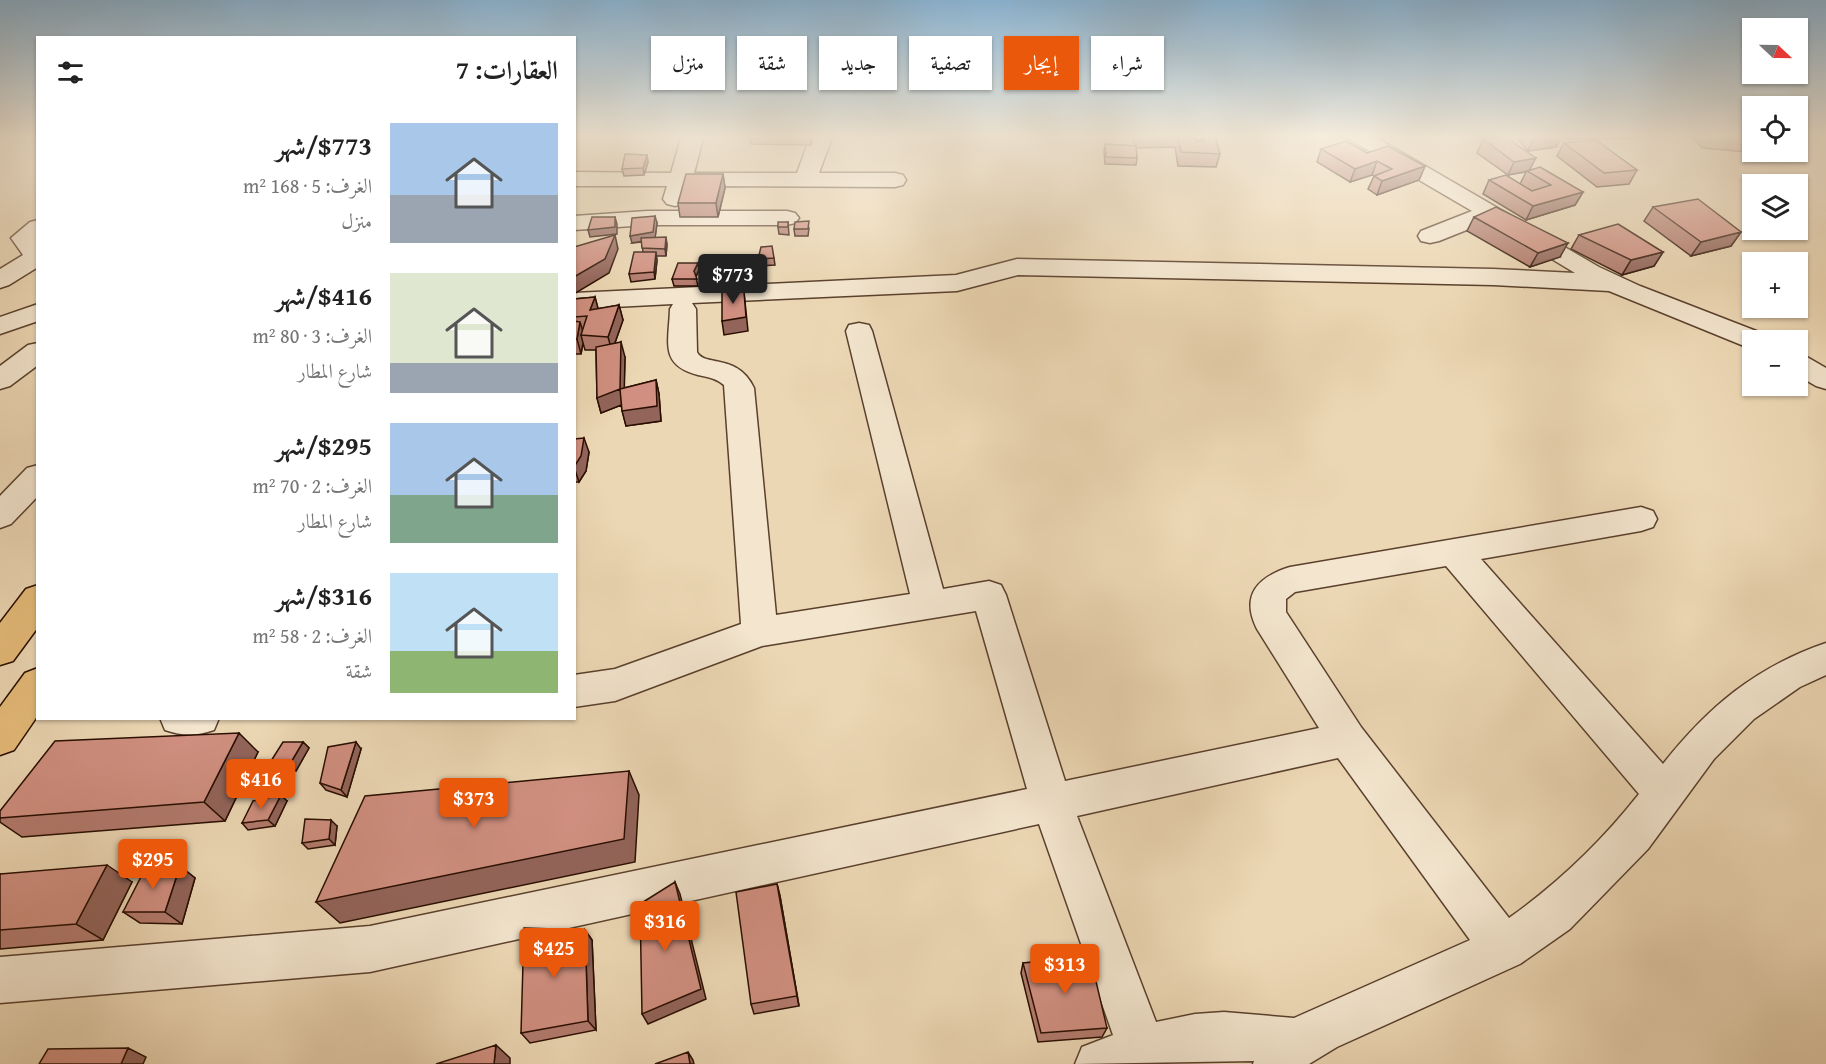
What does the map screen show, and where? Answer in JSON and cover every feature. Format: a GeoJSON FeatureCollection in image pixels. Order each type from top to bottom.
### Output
{"type":"FeatureCollection","features":[{"type":"Feature","properties":{"kind":"main road"},"geometry":{"type":"LineString","coordinates":[[0,650],[36,602]]}},
{"type":"Feature","properties":{"kind":"street"},"geometry":{"type":"LineString","coordinates":[[670,218],[679,185]]}},
{"type":"Feature","properties":{"kind":"street"},"geometry":{"type":"LineString","coordinates":[[1443,185],[1612,283],[1742,335]]}},
{"type":"Feature","properties":{"kind":"street"},"geometry":{"type":"LineString","coordinates":[[1430,236],[1491,212]]}},
{"type":"Feature","properties":{"kind":"street"},"geometry":{"type":"LineString","coordinates":[[576,223],[670,218],[787,218]]}},
{"type":"Feature","properties":{"kind":"street"},"geometry":{"type":"LineString","coordinates":[[0,280],[35,258],[35,253],[22,238],[36,228]]}},
{"type":"Feature","properties":{"kind":"street"},"geometry":{"type":"LineString","coordinates":[[576,301],[957,283],[1017,267],[1493,276],[1612,283]]}},
{"type":"Feature","properties":{"kind":"street"},"geometry":{"type":"LineString","coordinates":[[683,309],[683,352],[686,361],[729,374],[737,380],[740,388],[760,632]]}},
{"type":"Feature","properties":{"kind":"street"},"geometry":{"type":"LineString","coordinates":[[0,328],[32,314]]}},
{"type":"Feature","properties":{"kind":"street"},"geometry":{"type":"LineString","coordinates":[[859,331],[930,605]]}},
{"type":"Feature","properties":{"kind":"street"},"geometry":{"type":"LineString","coordinates":[[0,380],[36,353]]}},
{"type":"Feature","properties":{"kind":"street"},"geometry":{"type":"LineString","coordinates":[[1808,369],[1826,380]]}},
{"type":"Feature","properties":{"kind":"street"},"geometry":{"type":"LineString","coordinates":[[0,516],[36,478]]}},
{"type":"Feature","properties":{"kind":"street"},"geometry":{"type":"LineString","coordinates":[[1504,948],[1347,739],[1270,619],[1268,599],[1272,590],[1290,580],[1641,519]]}},
{"type":"Feature","properties":{"kind":"street"},"geometry":{"type":"LineString","coordinates":[[1455,553],[1665,795]]}},
{"type":"Feature","properties":{"kind":"street"},"geometry":{"type":"LineString","coordinates":[[576,691],[615,686],[760,632],[989,595],[1052,802],[1143,1051]]}},
{"type":"Feature","properties":{"kind":"street"},"geometry":{"type":"LineString","coordinates":[[1099,1064],[1180,1041],[1218,1036],[1257,1037],[1287,1053],[1320,1030],[1504,948],[1554,914],[1633,835],[1700,747],[1740,707],[1786,676],[1826,658]]}},
{"type":"Feature","properties":{"kind":"street"},"geometry":{"type":"LineString","coordinates":[[0,980],[370,949],[1347,739]]}},
{"type":"Feature","properties":{"kind":"building"},"geometry":{"type":"Polygon","coordinates":[[[683,185],[720,185],[716,203],[678,203],[683,185]]]}},
{"type":"Feature","properties":{"kind":"building"},"geometry":{"type":"Polygon","coordinates":[[[1497,185],[1522,185],[1532,191],[1551,185],[1570,185],[1583,192],[1533,206],[1497,185]]]}},
{"type":"Feature","properties":{"kind":"building"},"geometry":{"type":"Polygon","coordinates":[[[1698,199],[1741,232],[1701,242],[1653,207],[1698,199]]]}},
{"type":"Feature","properties":{"kind":"building"},"geometry":{"type":"Polygon","coordinates":[[[1496,207],[1568,243],[1538,253],[1474,217],[1496,207]]]}},
{"type":"Feature","properties":{"kind":"building"},"geometry":{"type":"Polygon","coordinates":[[[655,216],[653,232],[630,236],[632,218],[655,216]]]}},
{"type":"Feature","properties":{"kind":"building"},"geometry":{"type":"Polygon","coordinates":[[[592,217],[615,217],[615,227],[588,230],[592,217]]]}},
{"type":"Feature","properties":{"kind":"building"},"geometry":{"type":"Polygon","coordinates":[[[809,221],[808,229],[794,229],[795,222],[809,221]]]}},
{"type":"Feature","properties":{"kind":"building"},"geometry":{"type":"Polygon","coordinates":[[[778,222],[788,222],[788,227],[778,227],[778,222]]]}},
{"type":"Feature","properties":{"kind":"building"},"geometry":{"type":"Polygon","coordinates":[[[1618,224],[1663,252],[1631,260],[1579,235],[1618,224]]]}},
{"type":"Feature","properties":{"kind":"building"},"geometry":{"type":"Polygon","coordinates":[[[615,235],[605,259],[576,276],[576,246],[615,235]]]}},
{"type":"Feature","properties":{"kind":"building"},"geometry":{"type":"Polygon","coordinates":[[[666,237],[665,249],[642,248],[641,238],[666,237]]]}},
{"type":"Feature","properties":{"kind":"building"},"geometry":{"type":"Polygon","coordinates":[[[772,246],[774,258],[758,259],[761,247],[772,246]]]}},
{"type":"Feature","properties":{"kind":"building"},"geometry":{"type":"Polygon","coordinates":[[[634,252],[656,252],[654,272],[629,274],[634,252]]]}},
{"type":"Feature","properties":{"kind":"building"},"geometry":{"type":"Polygon","coordinates":[[[678,263],[698,263],[694,271],[697,279],[672,279],[678,263]]]}},
{"type":"Feature","properties":{"kind":"building"},"geometry":{"type":"Polygon","coordinates":[[[722,291],[744,292],[746,317],[722,321],[722,291]]]}},
{"type":"Feature","properties":{"kind":"building"},"geometry":{"type":"Polygon","coordinates":[[[595,297],[590,310],[619,305],[608,337],[581,335],[587,316],[576,317],[576,299],[595,297]]]}},
{"type":"Feature","properties":{"kind":"building"},"geometry":{"type":"Polygon","coordinates":[[[576,321],[580,322],[576,339],[576,321]]]}},
{"type":"Feature","properties":{"kind":"building"},"geometry":{"type":"Polygon","coordinates":[[[621,342],[620,389],[597,398],[596,347],[621,342]]]}},
{"type":"Feature","properties":{"kind":"building"},"geometry":{"type":"Polygon","coordinates":[[[656,380],[657,406],[622,411],[620,389],[656,380]]]}},
{"type":"Feature","properties":{"kind":"building"},"geometry":{"type":"Polygon","coordinates":[[[584,438],[581,456],[576,464],[576,439],[584,438]]]}},
{"type":"Feature","properties":{"kind":"building"},"geometry":{"type":"Polygon","coordinates":[[[239,733],[204,802],[0,818],[0,811],[55,741],[239,733]]]}},
{"type":"Feature","properties":{"kind":"building"},"geometry":{"type":"Polygon","coordinates":[[[283,742],[303,742],[290,764],[271,761],[283,742]]]}},
{"type":"Feature","properties":{"kind":"building"},"geometry":{"type":"Polygon","coordinates":[[[356,742],[341,790],[320,783],[328,747],[356,742]]]}},
{"type":"Feature","properties":{"kind":"building"},"geometry":{"type":"Polygon","coordinates":[[[629,771],[624,839],[316,902],[365,796],[629,771]]]}},
{"type":"Feature","properties":{"kind":"building"},"geometry":{"type":"Polygon","coordinates":[[[281,795],[268,820],[242,823],[253,801],[281,795]]]}},
{"type":"Feature","properties":{"kind":"building"},"geometry":{"type":"Polygon","coordinates":[[[305,819],[331,820],[329,839],[302,843],[305,819]]]}},
{"type":"Feature","properties":{"kind":"building"},"geometry":{"type":"Polygon","coordinates":[[[107,865],[76,924],[0,930],[0,874],[107,865]]]}},
{"type":"Feature","properties":{"kind":"building"},"geometry":{"type":"Polygon","coordinates":[[[147,865],[180,866],[165,912],[123,912],[147,865]]]}},
{"type":"Feature","properties":{"kind":"building"},"geometry":{"type":"Polygon","coordinates":[[[675,882],[701,989],[642,1014],[640,904],[675,882]]]}},
{"type":"Feature","properties":{"kind":"building"},"geometry":{"type":"Polygon","coordinates":[[[777,884],[797,996],[751,1004],[736,892],[777,884]]]}},
{"type":"Feature","properties":{"kind":"building"},"geometry":{"type":"Polygon","coordinates":[[[524,928],[585,930],[588,1021],[521,1033],[524,928]]]}},
{"type":"Feature","properties":{"kind":"building"},"geometry":{"type":"Polygon","coordinates":[[[1090,956],[1107,1028],[1041,1033],[1023,963],[1090,956]]]}},
{"type":"Feature","properties":{"kind":"building"},"geometry":{"type":"Polygon","coordinates":[[[496,1045],[494,1064],[436,1064],[496,1045]]]}},
{"type":"Feature","properties":{"kind":"building"},"geometry":{"type":"Polygon","coordinates":[[[128,1048],[121,1064],[39,1064],[48,1049],[128,1048]]]}},
{"type":"Feature","properties":{"kind":"building"},"geometry":{"type":"Polygon","coordinates":[[[688,1052],[690,1064],[655,1064],[688,1052]]]}}]}
